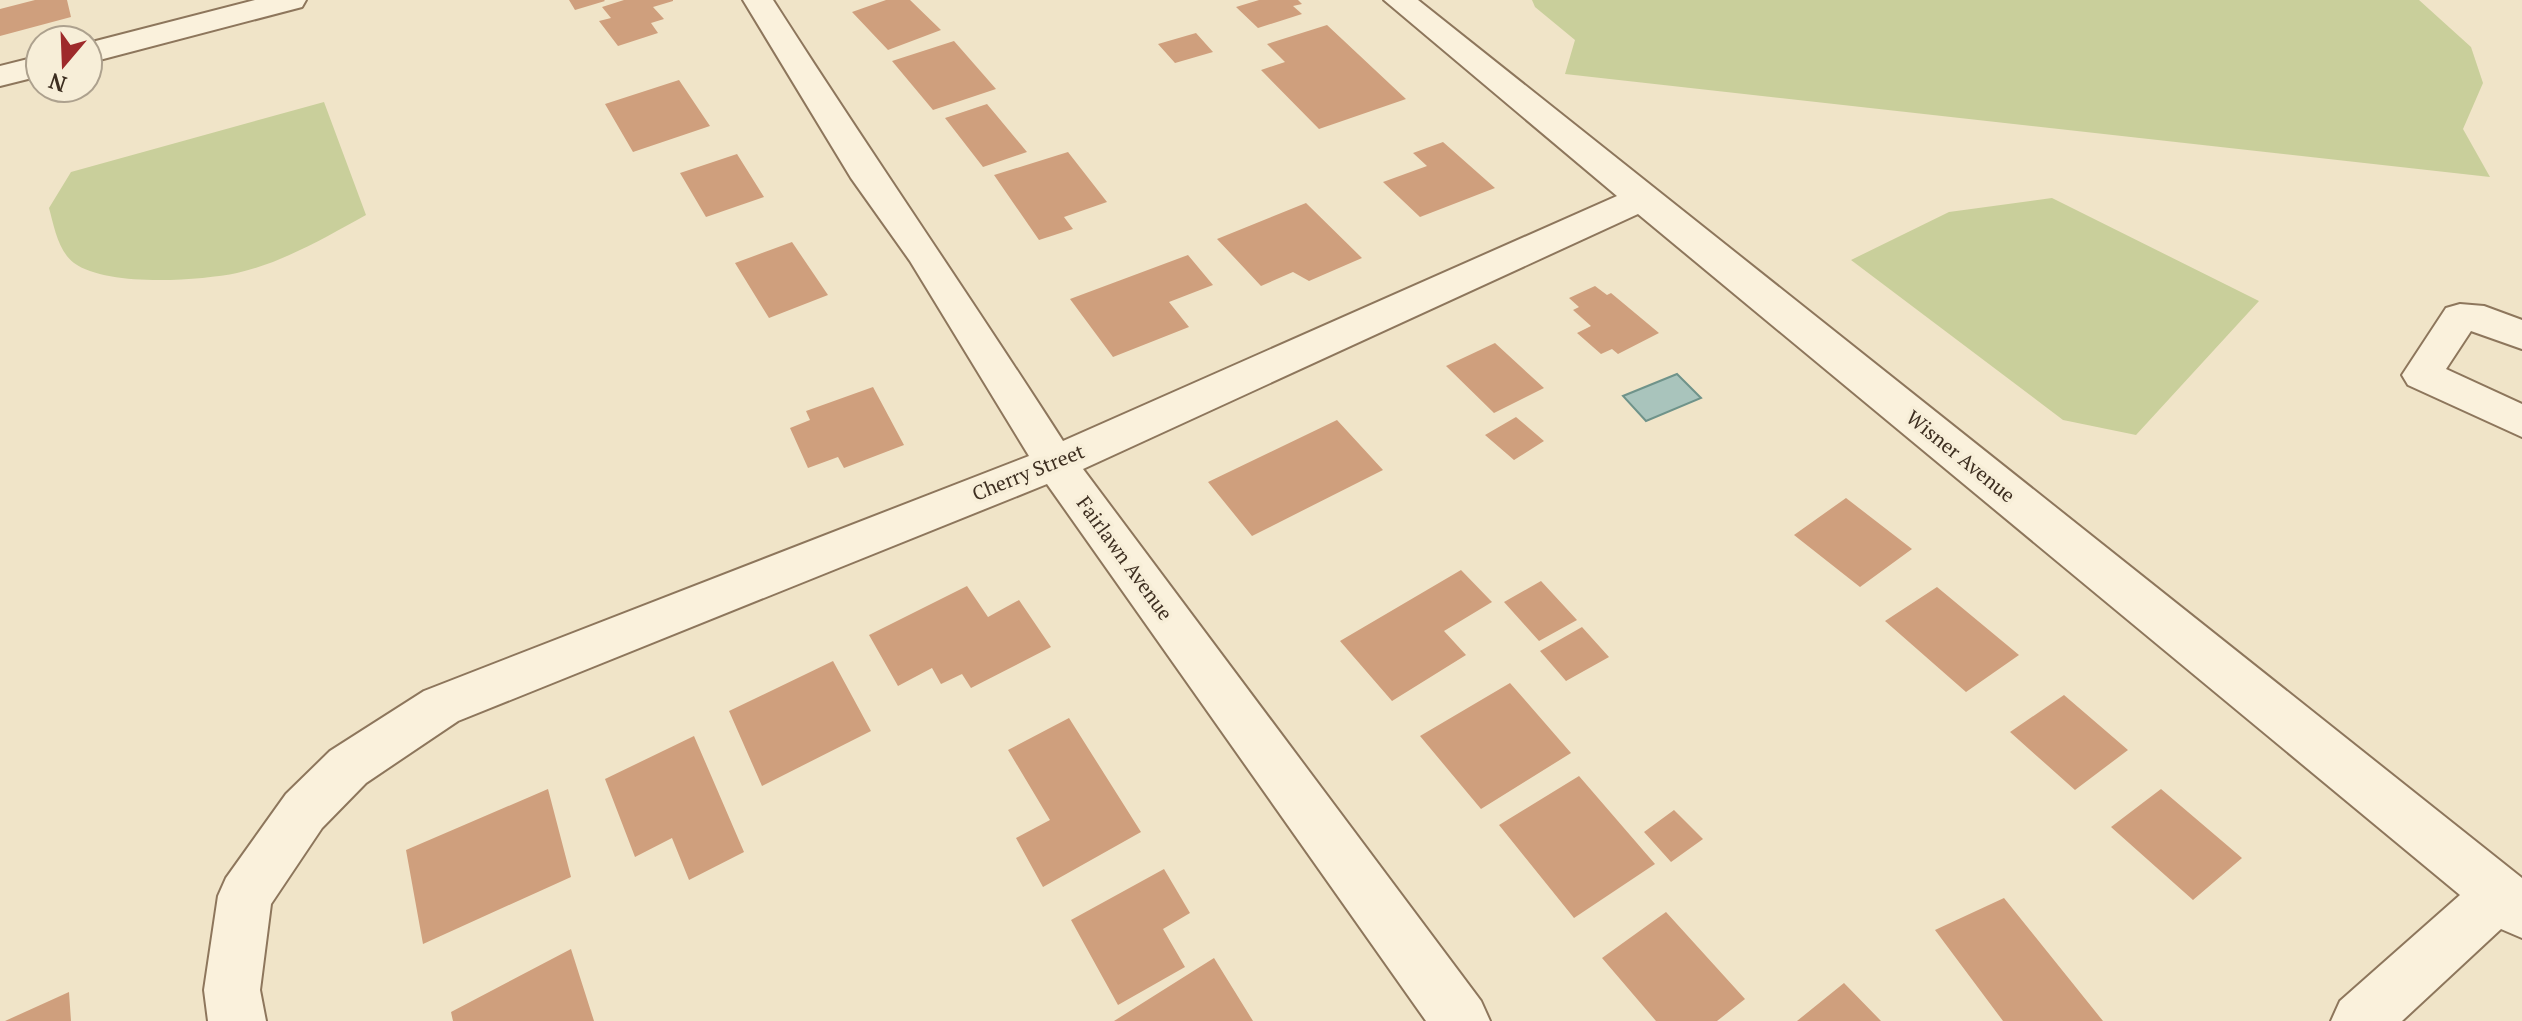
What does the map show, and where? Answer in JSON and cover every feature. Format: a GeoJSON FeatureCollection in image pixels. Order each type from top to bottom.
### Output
{"type":"FeatureCollection","features":[{"type":"Feature","properties":{"kind":"street"},"geometry":{"type":"LineString","coordinates":[[104,49],[291,0]]}},
{"type":"Feature","properties":{"kind":"street","name":"Fairlawn Avenue"},"geometry":{"type":"LineString","coordinates":[[758,0],[869,178],[924,254],[1055,463],[1461,1021]]}},
{"type":"Feature","properties":{"kind":"street","name":"Wisner Avenue"},"geometry":{"type":"LineString","coordinates":[[1399,0],[2511,903]]}},
{"type":"Feature","properties":{"kind":"street"},"geometry":{"type":"LineString","coordinates":[[0,76],[24,70]]}},
{"type":"Feature","properties":{"kind":"street","name":"Cherry Street"},"geometry":{"type":"LineString","coordinates":[[237,1021],[232,990],[245,896],[304,811],[348,767],[441,706],[1055,463],[1641,199]]}},
{"type":"Feature","properties":{"kind":"street"},"geometry":{"type":"LineString","coordinates":[[2522,335],[2484,319],[2460,317],[2422,375],[2522,422]]}},
{"type":"Feature","properties":{"kind":"street"},"geometry":{"type":"LineString","coordinates":[[2360,1021],[2511,903]]}},
{"type":"Feature","properties":{"kind":"green space"},"geometry":{"type":"Polygon","coordinates":[[[1532,0],[2419,0],[2471,47],[2483,83],[2463,129],[2490,177],[1565,74],[1575,40],[1535,7],[1532,0]]]}},
{"type":"Feature","properties":{"kind":"green space"},"geometry":{"type":"Polygon","coordinates":[[[324,102],[366,215],[287,256],[254,269],[220,276],[153,280],[108,276],[74,263],[64,252],[49,208],[71,172],[324,102]]]}},
{"type":"Feature","properties":{"kind":"green space"},"geometry":{"type":"Polygon","coordinates":[[[2052,198],[2259,301],[2136,435],[2063,420],[1851,260],[1949,212],[2052,198]]]}},
{"type":"Feature","properties":{"kind":"water"},"geometry":{"type":"Polygon","coordinates":[[[1677,374],[1701,398],[1646,421],[1623,396],[1677,374]]]}},
{"type":"Feature","properties":{"kind":"building"},"geometry":{"type":"Polygon","coordinates":[[[35,0],[67,0],[71,17],[45,24],[24,24],[24,30],[0,36],[0,9],[35,0]]]}},
{"type":"Feature","properties":{"kind":"building"},"geometry":{"type":"Polygon","coordinates":[[[569,0],[604,0],[605,1],[575,10],[569,0]]]}},
{"type":"Feature","properties":{"kind":"building"},"geometry":{"type":"Polygon","coordinates":[[[624,0],[673,1],[653,7],[664,19],[651,23],[658,33],[618,46],[599,21],[611,18],[602,7],[624,0]]]}},
{"type":"Feature","properties":{"kind":"building"},"geometry":{"type":"Polygon","coordinates":[[[886,0],[910,0],[941,30],[888,50],[852,12],[886,0]]]}},
{"type":"Feature","properties":{"kind":"building"},"geometry":{"type":"Polygon","coordinates":[[[1259,0],[1298,0],[1302,4],[1293,6],[1302,14],[1258,28],[1236,7],[1259,0]]]}},
{"type":"Feature","properties":{"kind":"building"},"geometry":{"type":"Polygon","coordinates":[[[1327,25],[1406,99],[1319,129],[1261,70],[1285,62],[1267,44],[1327,25]]]}},
{"type":"Feature","properties":{"kind":"building"},"geometry":{"type":"Polygon","coordinates":[[[1196,33],[1213,52],[1175,63],[1158,44],[1196,33]]]}},
{"type":"Feature","properties":{"kind":"building"},"geometry":{"type":"Polygon","coordinates":[[[954,41],[996,89],[933,110],[892,61],[954,41]]]}},
{"type":"Feature","properties":{"kind":"building"},"geometry":{"type":"Polygon","coordinates":[[[679,80],[710,126],[633,152],[605,104],[679,80]]]}},
{"type":"Feature","properties":{"kind":"building"},"geometry":{"type":"Polygon","coordinates":[[[987,104],[1027,152],[983,167],[945,118],[987,104]]]}},
{"type":"Feature","properties":{"kind":"building"},"geometry":{"type":"Polygon","coordinates":[[[1443,142],[1495,188],[1420,217],[1383,182],[1427,166],[1413,153],[1443,142]]]}},
{"type":"Feature","properties":{"kind":"building"},"geometry":{"type":"Polygon","coordinates":[[[1068,152],[1107,202],[1064,217],[1073,229],[1039,240],[994,175],[1068,152]]]}},
{"type":"Feature","properties":{"kind":"building"},"geometry":{"type":"Polygon","coordinates":[[[737,154],[764,197],[706,217],[680,173],[737,154]]]}},
{"type":"Feature","properties":{"kind":"building"},"geometry":{"type":"Polygon","coordinates":[[[1306,203],[1362,258],[1309,281],[1293,272],[1261,286],[1217,239],[1306,203]]]}},
{"type":"Feature","properties":{"kind":"building"},"geometry":{"type":"Polygon","coordinates":[[[792,242],[828,295],[769,318],[735,263],[792,242]]]}},
{"type":"Feature","properties":{"kind":"building"},"geometry":{"type":"Polygon","coordinates":[[[1188,255],[1213,285],[1169,302],[1189,327],[1113,357],[1070,299],[1188,255]]]}},
{"type":"Feature","properties":{"kind":"building"},"geometry":{"type":"Polygon","coordinates":[[[1595,286],[1607,295],[1611,293],[1659,333],[1618,354],[1612,349],[1601,354],[1577,333],[1591,326],[1573,310],[1579,307],[1569,298],[1595,286]]]}},
{"type":"Feature","properties":{"kind":"building"},"geometry":{"type":"Polygon","coordinates":[[[1495,343],[1544,388],[1494,413],[1446,366],[1495,343]]]}},
{"type":"Feature","properties":{"kind":"building"},"geometry":{"type":"Polygon","coordinates":[[[873,387],[904,445],[844,468],[838,457],[808,468],[790,428],[810,420],[806,411],[873,387]]]}},
{"type":"Feature","properties":{"kind":"building"},"geometry":{"type":"Polygon","coordinates":[[[1516,417],[1544,441],[1514,460],[1485,435],[1516,417]]]}},
{"type":"Feature","properties":{"kind":"building"},"geometry":{"type":"Polygon","coordinates":[[[1337,420],[1383,470],[1252,536],[1208,482],[1337,420]]]}},
{"type":"Feature","properties":{"kind":"building"},"geometry":{"type":"Polygon","coordinates":[[[1846,498],[1912,549],[1860,587],[1794,535],[1846,498]]]}},
{"type":"Feature","properties":{"kind":"building"},"geometry":{"type":"Polygon","coordinates":[[[1461,570],[1492,602],[1444,631],[1466,655],[1392,701],[1340,641],[1461,570]]]}},
{"type":"Feature","properties":{"kind":"building"},"geometry":{"type":"Polygon","coordinates":[[[1541,581],[1577,620],[1539,641],[1504,602],[1541,581]]]}},
{"type":"Feature","properties":{"kind":"building"},"geometry":{"type":"Polygon","coordinates":[[[967,586],[988,617],[1019,600],[1051,647],[971,688],[962,674],[941,684],[932,668],[898,686],[869,635],[967,586]]]}},
{"type":"Feature","properties":{"kind":"building"},"geometry":{"type":"Polygon","coordinates":[[[1937,587],[2019,655],[1966,692],[1885,621],[1937,587]]]}},
{"type":"Feature","properties":{"kind":"building"},"geometry":{"type":"Polygon","coordinates":[[[1582,627],[1609,657],[1566,681],[1540,651],[1582,627]]]}},
{"type":"Feature","properties":{"kind":"building"},"geometry":{"type":"Polygon","coordinates":[[[833,661],[871,731],[762,786],[729,711],[833,661]]]}},
{"type":"Feature","properties":{"kind":"building"},"geometry":{"type":"Polygon","coordinates":[[[1510,683],[1571,753],[1481,809],[1420,736],[1510,683]]]}},
{"type":"Feature","properties":{"kind":"building"},"geometry":{"type":"Polygon","coordinates":[[[2064,695],[2128,750],[2075,790],[2010,732],[2064,695]]]}},
{"type":"Feature","properties":{"kind":"building"},"geometry":{"type":"Polygon","coordinates":[[[1069,718],[1141,832],[1043,887],[1016,838],[1050,820],[1008,750],[1069,718]]]}},
{"type":"Feature","properties":{"kind":"building"},"geometry":{"type":"Polygon","coordinates":[[[694,736],[744,852],[689,880],[672,838],[635,857],[605,779],[694,736]]]}},
{"type":"Feature","properties":{"kind":"building"},"geometry":{"type":"Polygon","coordinates":[[[1579,776],[1655,864],[1574,918],[1499,825],[1579,776]]]}},
{"type":"Feature","properties":{"kind":"building"},"geometry":{"type":"Polygon","coordinates":[[[548,789],[571,877],[423,944],[406,850],[548,789]]]}},
{"type":"Feature","properties":{"kind":"building"},"geometry":{"type":"Polygon","coordinates":[[[2161,789],[2242,858],[2193,900],[2111,827],[2161,789]]]}},
{"type":"Feature","properties":{"kind":"building"},"geometry":{"type":"Polygon","coordinates":[[[1674,810],[1703,839],[1671,862],[1644,832],[1674,810]]]}},
{"type":"Feature","properties":{"kind":"building"},"geometry":{"type":"Polygon","coordinates":[[[1164,869],[1190,913],[1163,929],[1185,967],[1118,1005],[1071,920],[1164,869]]]}},
{"type":"Feature","properties":{"kind":"building"},"geometry":{"type":"Polygon","coordinates":[[[2004,898],[2103,1021],[2003,1021],[1935,930],[2004,898]]]}},
{"type":"Feature","properties":{"kind":"building"},"geometry":{"type":"Polygon","coordinates":[[[1666,912],[1745,999],[1717,1021],[1656,1021],[1602,958],[1666,912]]]}},
{"type":"Feature","properties":{"kind":"building"},"geometry":{"type":"Polygon","coordinates":[[[571,949],[594,1021],[453,1021],[451,1012],[571,949]]]}},
{"type":"Feature","properties":{"kind":"building"},"geometry":{"type":"Polygon","coordinates":[[[1214,958],[1253,1021],[1114,1021],[1214,958]]]}},
{"type":"Feature","properties":{"kind":"building"},"geometry":{"type":"Polygon","coordinates":[[[1844,983],[1881,1021],[1797,1021],[1844,983]]]}},
{"type":"Feature","properties":{"kind":"building"},"geometry":{"type":"Polygon","coordinates":[[[69,992],[71,1021],[5,1021],[69,992]]]}}]}
